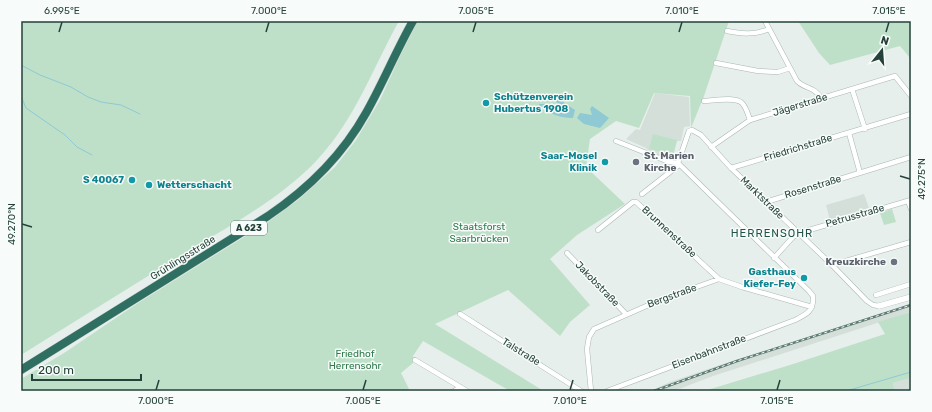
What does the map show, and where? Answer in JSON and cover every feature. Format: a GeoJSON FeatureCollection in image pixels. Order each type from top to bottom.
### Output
{"type":"FeatureCollection","features":[{"type":"Feature","properties":{"kind":"highway","name":"A 623"},"geometry":{"type":"LineString","coordinates":[[21,364],[265,212],[313,174],[339,145],[362,111],[407,21]]}},
{"type":"Feature","properties":{"kind":"highway","name":"Grühlingsstraße"},"geometry":{"type":"LineString","coordinates":[[21,370],[268,216],[302,191],[332,162],[355,132],[376,96],[413,21]]}},
{"type":"Feature","properties":{"kind":"street"},"geometry":{"type":"LineString","coordinates":[[765,21],[790,68],[801,85],[818,92],[821,98]]}},
{"type":"Feature","properties":{"kind":"street"},"geometry":{"type":"LineString","coordinates":[[727,31],[749,34],[769,29]]}},
{"type":"Feature","properties":{"kind":"street"},"geometry":{"type":"LineString","coordinates":[[716,63],[758,71],[778,72],[790,68]]}},
{"type":"Feature","properties":{"kind":"street","name":"Jägerstraße"},"geometry":{"type":"LineString","coordinates":[[711,147],[750,120],[895,76],[911,96]]}},
{"type":"Feature","properties":{"kind":"street"},"geometry":{"type":"LineString","coordinates":[[852,89],[865,129]]}},
{"type":"Feature","properties":{"kind":"street"},"geometry":{"type":"LineString","coordinates":[[704,100],[731,99],[739,101],[745,108],[750,120]]}},
{"type":"Feature","properties":{"kind":"street","name":"Friedrichstraße"},"geometry":{"type":"LineString","coordinates":[[731,168],[911,114]]}},
{"type":"Feature","properties":{"kind":"street","name":"Marktstraße"},"geometry":{"type":"LineString","coordinates":[[678,164],[689,131],[692,130],[701,135],[731,168],[868,301],[873,305],[880,306]]}},
{"type":"Feature","properties":{"kind":"street"},"geometry":{"type":"LineString","coordinates":[[849,133],[860,173]]}},
{"type":"Feature","properties":{"kind":"street"},"geometry":{"type":"LineString","coordinates":[[616,140],[669,162],[678,164],[813,296],[811,310],[719,279]]}},
{"type":"Feature","properties":{"kind":"street","name":"Rosenstraße"},"geometry":{"type":"LineString","coordinates":[[766,202],[911,158]]}},
{"type":"Feature","properties":{"kind":"street"},"geometry":{"type":"LineString","coordinates":[[642,194],[678,164]]}},
{"type":"Feature","properties":{"kind":"street"},"geometry":{"type":"LineString","coordinates":[[910,200],[911,209]]}},
{"type":"Feature","properties":{"kind":"street","name":"Petrusstraße"},"geometry":{"type":"LineString","coordinates":[[799,233],[910,200]]}},
{"type":"Feature","properties":{"kind":"street","name":"Brunnenstraße"},"geometry":{"type":"LineString","coordinates":[[598,230],[633,202],[636,202],[719,279]]}},
{"type":"Feature","properties":{"kind":"street"},"geometry":{"type":"LineString","coordinates":[[774,258],[793,237],[799,233]]}},
{"type":"Feature","properties":{"kind":"street"},"geometry":{"type":"LineString","coordinates":[[832,265],[911,242]]}},
{"type":"Feature","properties":{"kind":"street","name":"Jakobstraße"},"geometry":{"type":"LineString","coordinates":[[567,253],[626,314]]}},
{"type":"Feature","properties":{"kind":"street","name":"Bergstraße"},"geometry":{"type":"LineString","coordinates":[[591,391],[587,349],[589,337],[594,329],[660,300],[719,279]]}},
{"type":"Feature","properties":{"kind":"street"},"geometry":{"type":"LineString","coordinates":[[876,295],[911,284]]}},
{"type":"Feature","properties":{"kind":"street"},"geometry":{"type":"LineString","coordinates":[[880,306],[911,297]]}},
{"type":"Feature","properties":{"kind":"street","name":"Eisenbahnstraße"},"geometry":{"type":"LineString","coordinates":[[607,391],[795,320],[811,310]]}},
{"type":"Feature","properties":{"kind":"street","name":"Talstraße"},"geometry":{"type":"LineString","coordinates":[[460,314],[582,391]]}},
{"type":"Feature","properties":{"kind":"street"},"geometry":{"type":"LineString","coordinates":[[415,360],[467,391]]}},
{"type":"Feature","properties":{"kind":"street"},"geometry":{"type":"LineString","coordinates":[[454,391],[460,387]]}},
{"type":"Feature","properties":{"kind":"shaded area"},"geometry":{"type":"Polygon","coordinates":[[[655,93],[689,97],[690,126],[684,127],[681,141],[677,141],[673,157],[651,153],[646,148],[626,139],[636,129],[640,130],[655,93]]]}},
{"type":"Feature","properties":{"kind":"shaded area"},"geometry":{"type":"Polygon","coordinates":[[[864,194],[869,208],[830,220],[826,205],[864,194]]]}},
{"type":"Feature","properties":{"kind":"shaded area"},"geometry":{"type":"Polygon","coordinates":[[[911,304],[911,312],[713,376],[674,391],[650,391],[670,382],[723,364],[911,304]]]}},
{"type":"Feature","properties":{"kind":"shaded area"},"geometry":{"type":"Polygon","coordinates":[[[911,378],[911,391],[895,391],[893,383],[911,378]]]}},
{"type":"Feature","properties":{"kind":"green space"},"geometry":{"type":"Polygon","coordinates":[[[21,21],[399,21],[363,93],[343,127],[331,144],[305,172],[259,208],[21,355],[21,21]]]}},
{"type":"Feature","properties":{"kind":"green space","name":"Staatsforst Saarbrücken"},"geometry":{"type":"Polygon","coordinates":[[[418,21],[729,21],[704,96],[691,128],[690,96],[654,93],[639,128],[616,121],[590,139],[586,167],[625,204],[577,235],[550,259],[590,305],[570,322],[560,336],[508,290],[435,324],[542,390],[541,391],[510,391],[423,341],[413,356],[413,363],[401,373],[409,389],[406,391],[21,391],[21,379],[64,353],[138,303],[268,222],[298,200],[335,167],[356,140],[380,100],[418,21]]]}},
{"type":"Feature","properties":{"kind":"green space"},"geometry":{"type":"Polygon","coordinates":[[[798,21],[911,21],[911,59],[900,46],[830,65],[819,53],[798,21]]]}},
{"type":"Feature","properties":{"kind":"green space"},"geometry":{"type":"Polygon","coordinates":[[[653,134],[677,140],[673,155],[649,149],[653,134]]]}},
{"type":"Feature","properties":{"kind":"green space"},"geometry":{"type":"Polygon","coordinates":[[[892,209],[896,222],[884,225],[880,213],[892,209]]]}},
{"type":"Feature","properties":{"kind":"green space"},"geometry":{"type":"Polygon","coordinates":[[[911,312],[911,378],[893,383],[895,391],[704,391],[885,334],[878,322],[911,312]]]}},
{"type":"Feature","properties":{"kind":"water"},"geometry":{"type":"Polygon","coordinates":[[[555,100],[560,100],[575,110],[573,118],[555,115],[539,106],[539,104],[549,104],[549,108],[559,110],[560,107],[555,100]]]}},
{"type":"Feature","properties":{"kind":"water"},"geometry":{"type":"Polygon","coordinates":[[[592,106],[609,118],[600,128],[584,124],[577,118],[580,113],[592,115],[590,109],[592,106]]]}},
{"type":"Feature","properties":{"kind":"waterway"},"geometry":{"type":"LineString","coordinates":[[21,65],[40,75],[71,87],[88,97],[101,102],[121,105],[140,114]]}},
{"type":"Feature","properties":{"kind":"waterway"},"geometry":{"type":"LineString","coordinates":[[21,96],[26,108],[65,135],[77,147],[92,155]]}},
{"type":"Feature","properties":{"kind":"waterway"},"geometry":{"type":"LineString","coordinates":[[846,391],[911,372]]}},
{"type":"Feature","properties":{"kind":"railway"},"geometry":{"type":"LineString","coordinates":[[654,391],[737,361],[911,305]]}},
{"type":"Feature","properties":{"kind":"place","name":"Schützenverein Hubertus 1908"},"geometry":{"type":"Point","coordinates":[486,103]}},
{"type":"Feature","properties":{"kind":"place","name":"Saar-Mosel Klinik"},"geometry":{"type":"Point","coordinates":[605,162]}},
{"type":"Feature","properties":{"kind":"place","name":"St. Marien Kirche"},"geometry":{"type":"Point","coordinates":[636,162]}},
{"type":"Feature","properties":{"kind":"place","name":"S 40067"},"geometry":{"type":"Point","coordinates":[132,180]}},
{"type":"Feature","properties":{"kind":"place","name":"Wetterschacht"},"geometry":{"type":"Point","coordinates":[149,185]}},
{"type":"Feature","properties":{"kind":"place","name":"Kreuzkirche"},"geometry":{"type":"Point","coordinates":[894,262]}},
{"type":"Feature","properties":{"kind":"place","name":"Gasthaus Kiefer-Fey"},"geometry":{"type":"Point","coordinates":[804,278]}},
{"type":"Feature","properties":{"kind":"district","name":"HERRENSOHR"},"geometry":{"type":"Point","coordinates":[772,233]}},
{"type":"Feature","properties":{"kind":"park label","name":"Friedhof Herrensohr"},"geometry":{"type":"Point","coordinates":[355,360]}}]}
